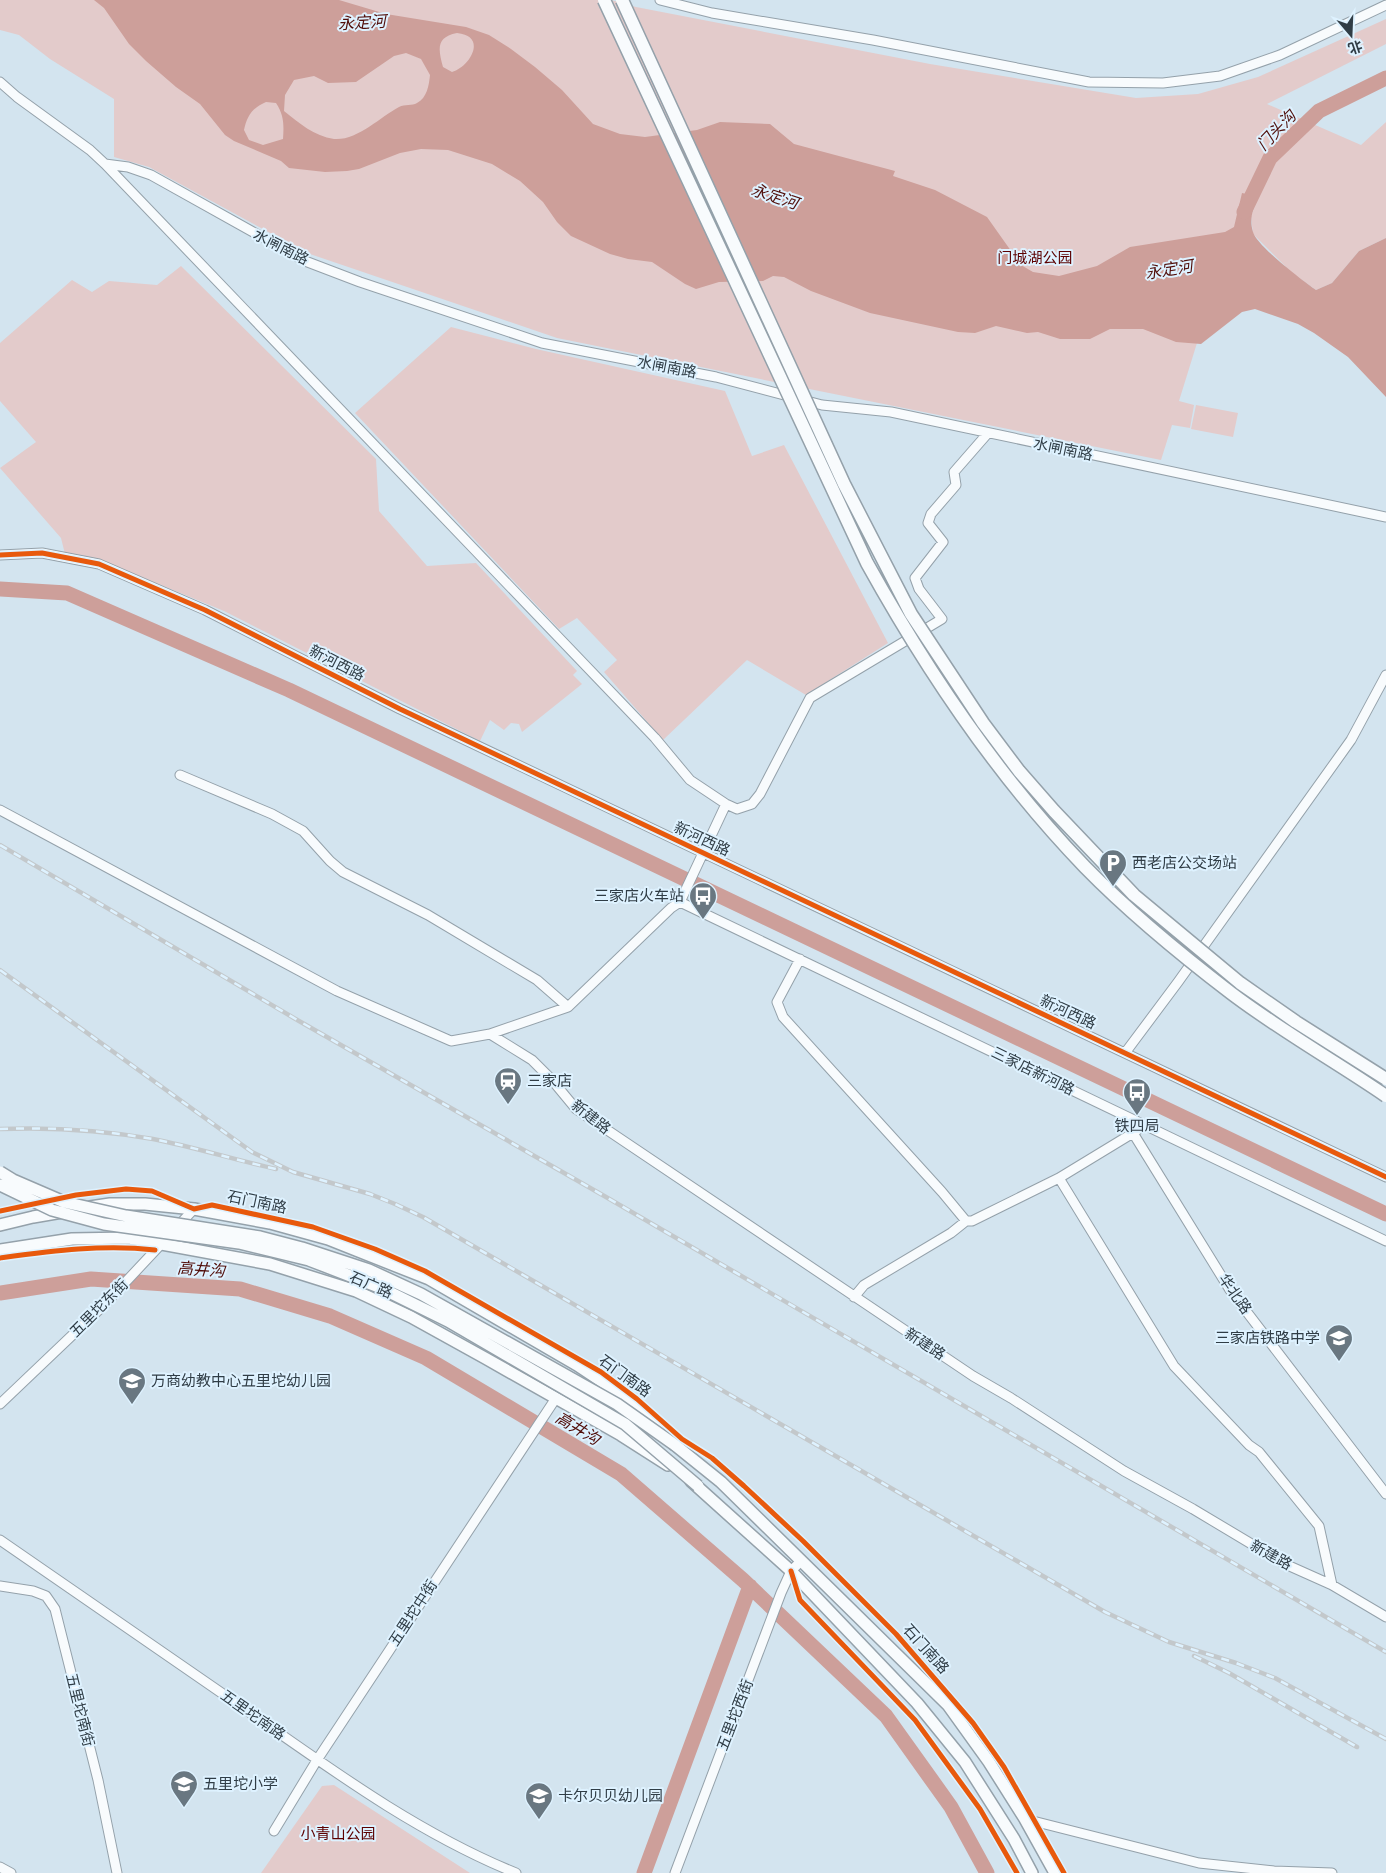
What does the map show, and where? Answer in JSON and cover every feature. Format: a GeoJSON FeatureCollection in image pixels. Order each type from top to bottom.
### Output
{"type":"FeatureCollection","features":[{"type":"Feature","properties":{"kind":"highway"},"geometry":{"type":"LineString","coordinates":[[604,0],[867,563],[899,622],[946,694],[1014,787],[1085,867],[1124,904],[1165,941],[1232,994],[1386,1096]]}},
{"type":"Feature","properties":{"kind":"highway"},"geometry":{"type":"LineString","coordinates":[[622,0],[844,484],[880,557],[911,614],[983,723],[1054,811],[1134,895],[1240,983],[1296,1022],[1386,1078]]}},
{"type":"Feature","properties":{"kind":"main road","name":"石广路"},"geometry":{"type":"LineString","coordinates":[[0,1172],[13,1180],[64,1202],[126,1216],[260,1237],[302,1248],[369,1270],[421,1294],[618,1404],[675,1445]]}},
{"type":"Feature","properties":{"kind":"main road","name":"石广路"},"geometry":{"type":"LineString","coordinates":[[0,1185],[52,1210],[104,1224],[256,1247],[309,1260],[379,1287],[448,1321],[625,1424],[698,1486]]}},
{"type":"Feature","properties":{"kind":"main road","name":"石门南路"},"geometry":{"type":"LineString","coordinates":[[0,1225],[32,1217],[110,1204],[145,1204],[194,1209],[270,1223],[328,1239],[429,1280],[577,1365],[634,1404],[675,1445],[721,1482],[948,1705],[989,1762],[1025,1819],[1055,1873]]}},
{"type":"Feature","properties":{"kind":"main road"},"geometry":{"type":"LineString","coordinates":[[0,1250],[72,1239],[129,1238],[270,1264],[356,1291],[411,1317],[621,1435],[698,1486],[791,1571],[917,1703],[965,1762],[1014,1839],[1032,1873]]}},
{"type":"Feature","properties":{"kind":"street"},"geometry":{"type":"LineString","coordinates":[[660,0],[712,12],[873,40],[1089,82],[1163,83],[1220,76],[1280,55],[1386,5]]}},
{"type":"Feature","properties":{"kind":"street"},"geometry":{"type":"LineString","coordinates":[[684,6],[692,0]]}},
{"type":"Feature","properties":{"kind":"street"},"geometry":{"type":"LineString","coordinates":[[0,82],[17,98],[90,150],[105,164],[655,738],[690,780],[726,804],[737,809],[752,804],[760,794],[810,698],[942,619],[919,589],[915,578],[944,542],[928,523],[931,514],[956,485],[954,472],[988,433]]}},
{"type":"Feature","properties":{"kind":"street","name":"水闸南路"},"geometry":{"type":"LineString","coordinates":[[105,164],[128,167],[151,175],[306,261],[360,282],[542,343],[716,377],[822,405],[891,412],[1386,517]]}},
{"type":"Feature","properties":{"kind":"street","name":"新河西路"},"geometry":{"type":"LineString","coordinates":[[0,555],[42,553],[99,564],[205,610],[400,709],[1386,1177]]}},
{"type":"Feature","properties":{"kind":"street"},"geometry":{"type":"LineString","coordinates":[[1125,1053],[1351,740],[1386,675]]}},
{"type":"Feature","properties":{"kind":"street"},"geometry":{"type":"LineString","coordinates":[[180,775],[272,814],[303,831],[330,861],[343,872],[428,915],[536,980],[568,1007]]}},
{"type":"Feature","properties":{"kind":"street"},"geometry":{"type":"LineString","coordinates":[[0,810],[337,991],[451,1041],[490,1034],[568,1007],[671,908],[680,902],[726,804]]}},
{"type":"Feature","properties":{"kind":"street","name":"三家店新河路"},"geometry":{"type":"LineString","coordinates":[[680,902],[1386,1241]]}},
{"type":"Feature","properties":{"kind":"street"},"geometry":{"type":"LineString","coordinates":[[800,959],[778,1002],[783,1017],[942,1192],[966,1222]]}},
{"type":"Feature","properties":{"kind":"street","name":"新建路"},"geometry":{"type":"LineString","coordinates":[[490,1034],[532,1060],[552,1080],[576,1109],[973,1376],[1124,1471],[1193,1509],[1285,1564],[1332,1585],[1386,1617]]}},
{"type":"Feature","properties":{"kind":"street"},"geometry":{"type":"LineString","coordinates":[[854,1297],[864,1285],[966,1222],[1059,1178],[1133,1133],[1144,1124]]}},
{"type":"Feature","properties":{"kind":"street","name":"华北路"},"geometry":{"type":"LineString","coordinates":[[1133,1133],[1230,1290],[1386,1494]]}},
{"type":"Feature","properties":{"kind":"street"},"geometry":{"type":"LineString","coordinates":[[1059,1178],[1174,1366],[1249,1445],[1259,1452],[1319,1526],[1332,1585]]}},
{"type":"Feature","properties":{"kind":"street","name":"五里坨东街"},"geometry":{"type":"LineString","coordinates":[[0,1404],[105,1304],[194,1209]]}},
{"type":"Feature","properties":{"kind":"street","name":"五里坨中街"},"geometry":{"type":"LineString","coordinates":[[274,1831],[317,1760],[556,1398]]}},
{"type":"Feature","properties":{"kind":"street","name":"五里坨南路"},"geometry":{"type":"LineString","coordinates":[[0,1540],[334,1773],[418,1825],[492,1863],[516,1873]]}},
{"type":"Feature","properties":{"kind":"street","name":"五里坨西街"},"geometry":{"type":"LineString","coordinates":[[675,1873],[767,1630],[791,1571],[801,1561]]}},
{"type":"Feature","properties":{"kind":"street","name":"五里坨南街"},"geometry":{"type":"LineString","coordinates":[[0,1586],[46,1596],[54,1609],[98,1780],[118,1873]]}},
{"type":"Feature","properties":{"kind":"street"},"geometry":{"type":"LineString","coordinates":[[1025,1819],[1199,1863],[1274,1871],[1332,1873]]}},
{"type":"Feature","properties":{"kind":"street"},"geometry":{"type":"LineString","coordinates":[[0,1867],[11,1873]]}},
{"type":"Feature","properties":{"kind":"green space","name":"门城湖公园"},"geometry":{"type":"Polygon","coordinates":[[[0,0],[611,0],[636,7],[930,64],[1136,98],[1198,94],[1258,77],[1386,19],[1386,44],[1267,104],[1361,145],[1386,122],[1386,238],[1359,251],[1332,283],[1316,290],[1291,272],[1253,234],[1251,216],[1256,201],[1228,243],[1179,401],[1194,405],[1190,428],[1172,425],[1161,460],[557,338],[307,253],[149,167],[114,157],[114,99],[50,59],[19,35],[0,30],[0,0]]]}},
{"type":"Feature","properties":{"kind":"green space"},"geometry":{"type":"Polygon","coordinates":[[[181,266],[376,459],[379,511],[427,566],[476,563],[577,671],[573,675],[582,684],[522,732],[519,724],[511,723],[504,730],[490,720],[480,741],[224,611],[100,560],[65,554],[61,538],[0,468],[36,442],[0,401],[0,343],[72,280],[92,292],[109,281],[157,285],[181,266]]]}},
{"type":"Feature","properties":{"kind":"green space"},"geometry":{"type":"Polygon","coordinates":[[[451,327],[536,349],[725,391],[752,456],[784,445],[888,643],[806,695],[747,660],[663,740],[604,672],[617,660],[577,618],[559,629],[355,413],[451,327]]]}},
{"type":"Feature","properties":{"kind":"green space"},"geometry":{"type":"Polygon","coordinates":[[[1196,405],[1238,413],[1233,437],[1191,429],[1196,405]]]}},
{"type":"Feature","properties":{"kind":"green space","name":"小青山公园"},"geometry":{"type":"Polygon","coordinates":[[[334,1785],[470,1873],[261,1873],[322,1786],[334,1785]]]}},
{"type":"Feature","properties":{"kind":"water","name":"永定河"},"geometry":{"type":"Polygon","coordinates":[[[94,0],[339,0],[386,14],[466,27],[489,35],[535,67],[562,90],[593,124],[620,134],[645,137],[697,130],[720,122],[770,124],[794,144],[895,171],[893,176],[935,190],[987,217],[1021,265],[1033,272],[1059,276],[1097,266],[1130,247],[1225,232],[1234,227],[1242,193],[1251,195],[1257,198],[1251,219],[1256,238],[1281,262],[1316,290],[1332,283],[1359,251],[1386,238],[1386,397],[1348,357],[1314,333],[1298,324],[1255,309],[1242,312],[1201,344],[1176,342],[1143,329],[1110,329],[1090,339],[1060,339],[1038,332],[1027,333],[996,326],[975,333],[958,332],[870,313],[811,291],[784,277],[773,276],[763,281],[719,282],[696,289],[652,262],[628,259],[610,254],[571,236],[557,222],[543,202],[520,181],[492,164],[448,150],[421,149],[400,153],[359,169],[347,171],[325,172],[289,168],[281,161],[234,141],[225,135],[200,104],[176,87],[129,44],[104,8],[94,0]],[[457,33],[445,37],[440,45],[443,67],[452,72],[459,69],[470,58],[474,45],[472,40],[466,35],[457,33]],[[406,53],[394,56],[356,82],[328,83],[314,76],[294,80],[285,95],[284,111],[307,128],[320,135],[334,139],[343,139],[368,128],[399,107],[420,101],[428,87],[430,75],[421,59],[406,53]],[[266,102],[251,113],[244,130],[249,140],[263,145],[283,139],[283,120],[276,103],[266,102]]]}},
{"type":"Feature","properties":{"kind":"waterway","name":"门头沟"},"geometry":{"type":"LineString","coordinates":[[1244,212],[1270,158],[1319,111],[1386,78]]}},
{"type":"Feature","properties":{"kind":"waterway"},"geometry":{"type":"LineString","coordinates":[[0,589],[67,593],[289,690],[1386,1214]]}},
{"type":"Feature","properties":{"kind":"waterway","name":"高井沟"},"geometry":{"type":"LineString","coordinates":[[0,1293],[91,1279],[240,1289],[330,1316],[426,1358],[621,1474],[743,1580],[886,1716],[951,1807],[987,1873]]}},
{"type":"Feature","properties":{"kind":"waterway"},"geometry":{"type":"LineString","coordinates":[[644,1873],[750,1586]]}},
{"type":"Feature","properties":{"kind":"railway"},"geometry":{"type":"LineString","coordinates":[[0,845],[299,1021],[606,1197],[1386,1652]]}},
{"type":"Feature","properties":{"kind":"railway"},"geometry":{"type":"LineString","coordinates":[[0,970],[252,1152],[293,1172],[370,1194],[423,1217],[1105,1612],[1169,1642],[1236,1663],[1275,1678],[1386,1739]]}},
{"type":"Feature","properties":{"kind":"railway"},"geometry":{"type":"LineString","coordinates":[[0,1129],[38,1128],[115,1133],[153,1139],[276,1169]]}},
{"type":"Feature","properties":{"kind":"railway"},"geometry":{"type":"LineString","coordinates":[[1194,1656],[1229,1673],[1357,1747]]}},
{"type":"Feature","properties":{"kind":"cycle path"},"geometry":{"type":"LineString","coordinates":[[0,555],[42,553],[99,564],[205,610],[400,709],[1386,1177]]}},
{"type":"Feature","properties":{"kind":"cycle path"},"geometry":{"type":"LineString","coordinates":[[0,1211],[76,1195],[126,1189],[152,1191],[194,1209],[212,1205],[313,1227],[375,1249],[425,1271],[601,1372],[637,1399],[682,1439],[712,1458],[744,1486],[803,1541],[896,1634],[973,1723],[1004,1767],[1064,1873]]}},
{"type":"Feature","properties":{"kind":"cycle path"},"geometry":{"type":"LineString","coordinates":[[0,1258],[97,1248],[155,1250]]}},
{"type":"Feature","properties":{"kind":"cycle path"},"geometry":{"type":"LineString","coordinates":[[791,1571],[800,1600],[915,1720],[980,1809],[1017,1873]]}},
{"type":"Feature","properties":{"kind":"place","name":"西老店公交场站"},"geometry":{"type":"Point","coordinates":[1113,887]}},
{"type":"Feature","properties":{"kind":"place","name":"三家店火车站"},"geometry":{"type":"Point","coordinates":[703,920]}},
{"type":"Feature","properties":{"kind":"place","name":"三家店"},"geometry":{"type":"Point","coordinates":[508,1105]}},
{"type":"Feature","properties":{"kind":"place","name":"铁四局"},"geometry":{"type":"Point","coordinates":[1137,1116]}},
{"type":"Feature","properties":{"kind":"place","name":"三家店铁路中学"},"geometry":{"type":"Point","coordinates":[1339,1362]}},
{"type":"Feature","properties":{"kind":"place","name":"万商幼教中心五里坨幼儿园"},"geometry":{"type":"Point","coordinates":[132,1405]}},
{"type":"Feature","properties":{"kind":"place","name":"五里坨小学"},"geometry":{"type":"Point","coordinates":[184,1808]}},
{"type":"Feature","properties":{"kind":"place","name":"卡尔贝贝幼儿园"},"geometry":{"type":"Point","coordinates":[539,1820]}}]}
